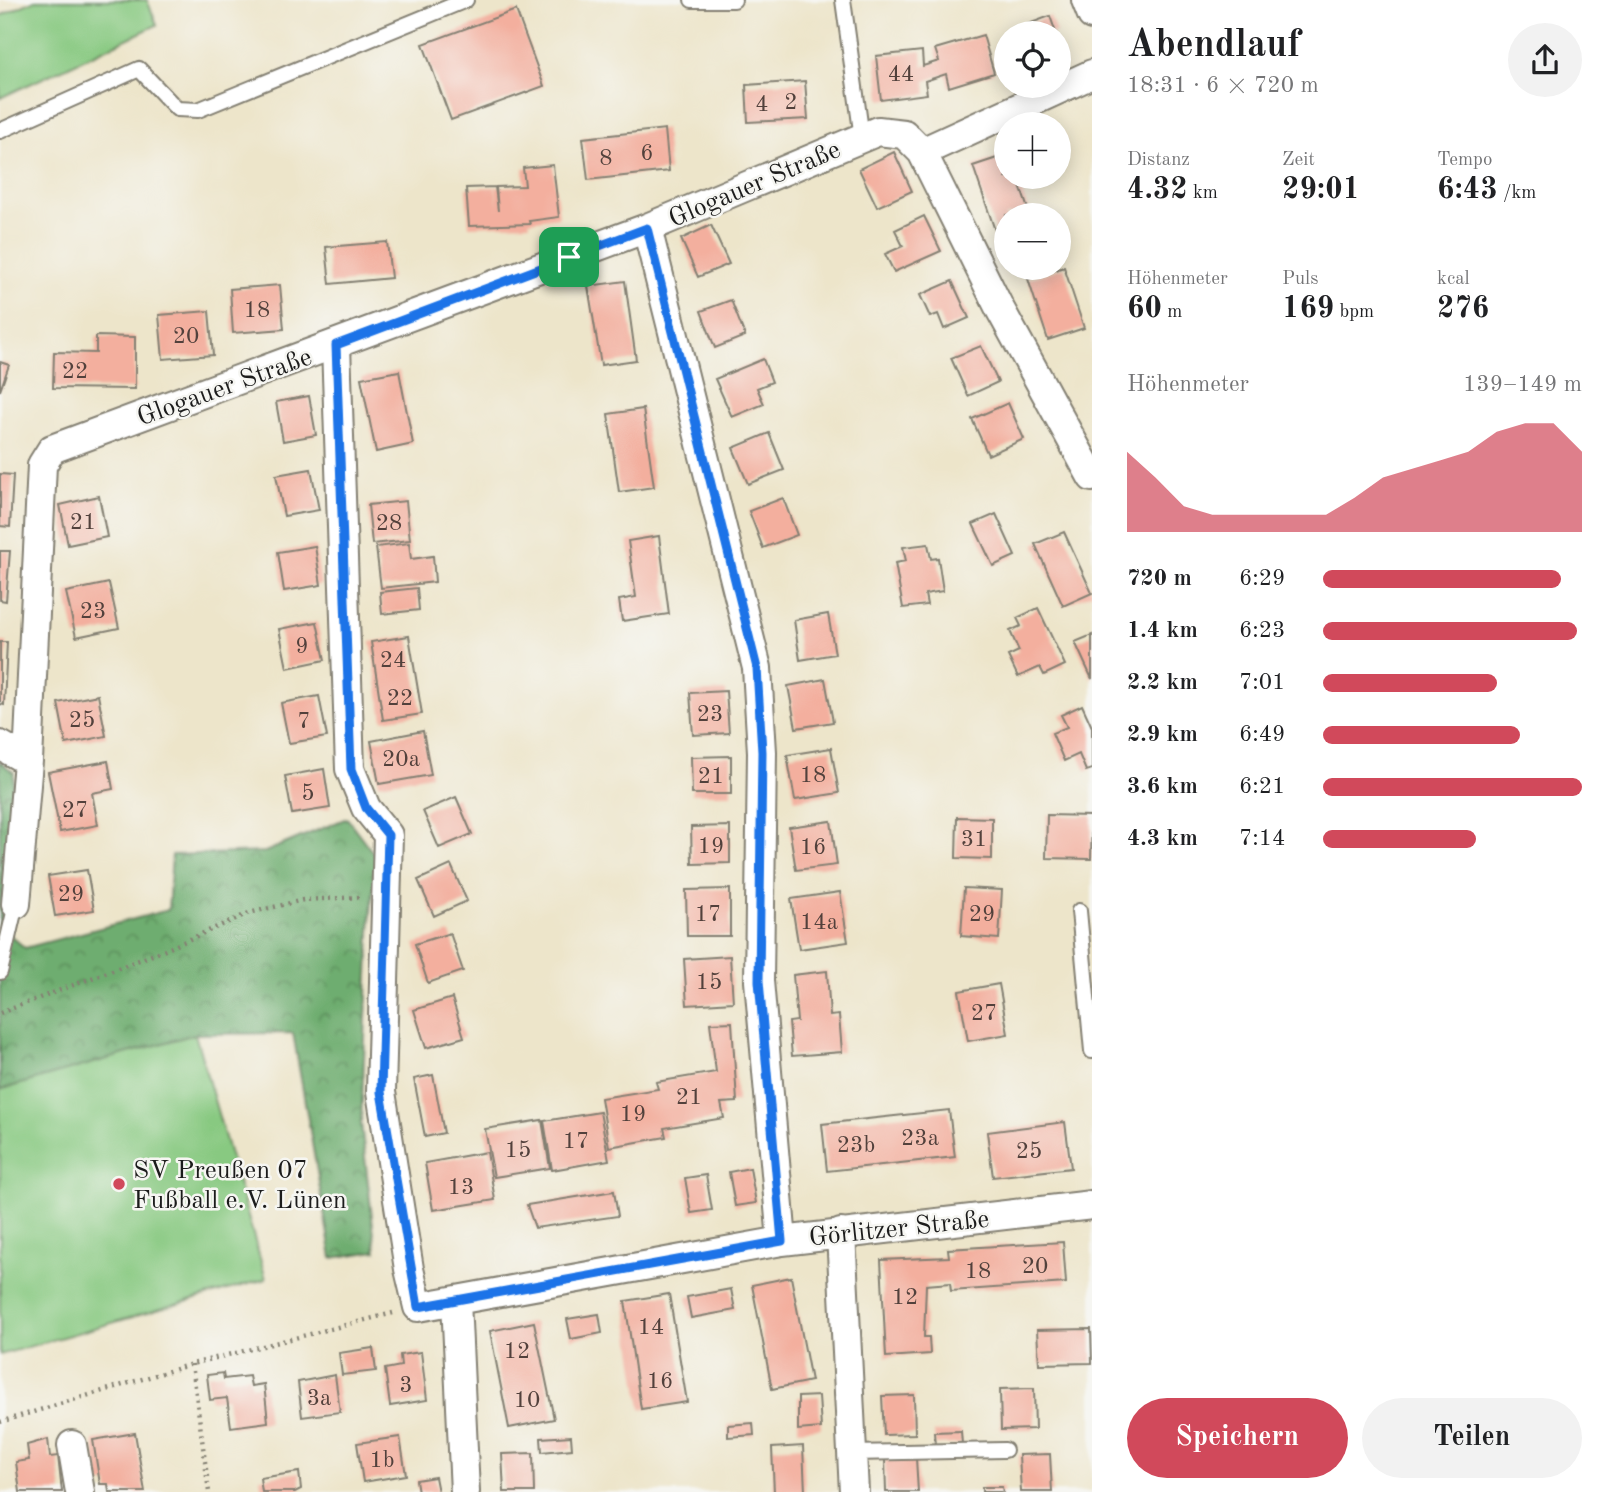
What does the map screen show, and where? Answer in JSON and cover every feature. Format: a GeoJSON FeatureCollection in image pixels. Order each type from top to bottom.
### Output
{"type":"FeatureCollection","features":[{"type":"Feature","properties":{"kind":"street"},"geometry":{"type":"LineString","coordinates":[[1086,0],[1092,15]]}},
{"type":"Feature","properties":{"kind":"street"},"geometry":{"type":"LineString","coordinates":[[1092,74],[922,152],[1000,309],[1092,477]]}},
{"type":"Feature","properties":{"kind":"street","name":"Glogauer Straße"},"geometry":{"type":"LineString","coordinates":[[16,904],[27,761],[42,465],[52,449],[647,228],[878,131],[904,134],[922,152]]}},
{"type":"Feature","properties":{"kind":"street"},"geometry":{"type":"LineString","coordinates":[[647,228],[757,668],[762,752],[759,981],[782,1241]]}},
{"type":"Feature","properties":{"kind":"street"},"geometry":{"type":"LineString","coordinates":[[336,345],[351,769],[366,808],[388,835],[381,1092],[418,1307]]}},
{"type":"Feature","properties":{"kind":"street"},"geometry":{"type":"LineString","coordinates":[[0,745],[27,761]]}},
{"type":"Feature","properties":{"kind":"street","name":"Görlitzer Straße"},"geometry":{"type":"LineString","coordinates":[[418,1307],[782,1241],[1092,1205]]}},
{"type":"Feature","properties":{"kind":"street"},"geometry":{"type":"LineString","coordinates":[[841,1234],[854,1492]]}},
{"type":"Feature","properties":{"kind":"street"},"geometry":{"type":"LineString","coordinates":[[456,1301],[465,1492]]}},
{"type":"Feature","properties":{"kind":"street"},"geometry":{"type":"LineString","coordinates":[[72,1445],[80,1492]]}},
{"type":"Feature","properties":{"kind":"lane"},"geometry":{"type":"LineString","coordinates":[[0,131],[139,69],[177,109],[198,110],[466,0]]}},
{"type":"Feature","properties":{"kind":"lane"},"geometry":{"type":"LineString","coordinates":[[691,0],[734,0]]}},
{"type":"Feature","properties":{"kind":"lane","name":"Glogauer Straße"},"geometry":{"type":"LineString","coordinates":[[843,0],[862,138]]}},
{"type":"Feature","properties":{"kind":"lane"},"geometry":{"type":"LineString","coordinates":[[0,972],[16,904]]}},
{"type":"Feature","properties":{"kind":"lane"},"geometry":{"type":"LineString","coordinates":[[1079,911],[1092,1051]]}},
{"type":"Feature","properties":{"kind":"lane"},"geometry":{"type":"LineString","coordinates":[[852,1453],[1005,1450]]}},
{"type":"Feature","properties":{"kind":"path"},"geometry":{"type":"LineString","coordinates":[[0,1013],[165,950],[249,912],[303,900],[386,897]]}},
{"type":"Feature","properties":{"kind":"path"},"geometry":{"type":"LineString","coordinates":[[0,1422],[192,1364],[418,1307]]}},
{"type":"Feature","properties":{"kind":"path"},"geometry":{"type":"LineString","coordinates":[[192,1364],[209,1492]]}},
{"type":"Feature","properties":{"kind":"green space"},"geometry":{"type":"Polygon","coordinates":[[[35,0],[147,0],[157,25],[0,98],[0,16],[35,0]]]}},
{"type":"Feature","properties":{"kind":"green space"},"geometry":{"type":"Polygon","coordinates":[[[0,761],[14,773],[2,928],[25,948],[168,910],[172,855],[265,852],[347,818],[377,858],[371,912],[361,1123],[376,1251],[332,1258],[293,1033],[195,1034],[0,1090],[0,761]]]}},
{"type":"Feature","properties":{"kind":"green space","name":"SV Preußen 07 Fußball e.V. Lünen"},"geometry":{"type":"Polygon","coordinates":[[[195,1034],[266,1279],[0,1355],[0,1090],[195,1034]]]}},
{"type":"Feature","properties":{"kind":"building"},"geometry":{"type":"Polygon","coordinates":[[[516,10],[544,86],[451,120],[423,44],[516,10]]]}},
{"type":"Feature","properties":{"kind":"building"},"geometry":{"type":"Polygon","coordinates":[[[1050,16],[1052,21],[1036,21],[1050,16]]]}},
{"type":"Feature","properties":{"kind":"building"},"geometry":{"type":"Polygon","coordinates":[[[983,35],[994,73],[949,87],[946,74],[925,81],[927,94],[881,100],[876,56],[922,51],[923,66],[939,61],[935,49],[983,35]]]}},
{"type":"Feature","properties":{"kind":"building"},"geometry":{"type":"Polygon","coordinates":[[[805,81],[808,119],[748,122],[746,85],[805,81]]]}},
{"type":"Feature","properties":{"kind":"building"},"geometry":{"type":"Polygon","coordinates":[[[665,129],[669,171],[588,180],[583,138],[665,129]]]}},
{"type":"Feature","properties":{"kind":"building"},"geometry":{"type":"Polygon","coordinates":[[[894,152],[912,191],[877,207],[859,169],[894,152]]]}},
{"type":"Feature","properties":{"kind":"building"},"geometry":{"type":"Polygon","coordinates":[[[994,159],[994,189],[1021,189],[1026,203],[994,203],[994,227],[973,166],[994,159]]]}},
{"type":"Feature","properties":{"kind":"building"},"geometry":{"type":"Polygon","coordinates":[[[553,165],[559,217],[529,221],[530,224],[469,226],[466,188],[495,187],[498,211],[496,187],[525,186],[523,168],[553,165]]]}},
{"type":"Feature","properties":{"kind":"building"},"geometry":{"type":"Polygon","coordinates":[[[924,216],[941,251],[894,272],[885,254],[903,246],[895,230],[924,216]]]}},
{"type":"Feature","properties":{"kind":"building"},"geometry":{"type":"Polygon","coordinates":[[[711,225],[729,264],[698,277],[681,239],[711,225]]]}},
{"type":"Feature","properties":{"kind":"building"},"geometry":{"type":"Polygon","coordinates":[[[387,242],[391,278],[330,284],[326,247],[387,242]]]}},
{"type":"Feature","properties":{"kind":"building"},"geometry":{"type":"Polygon","coordinates":[[[1028,280],[1068,280],[1084,328],[1048,340],[1028,280]]]}},
{"type":"Feature","properties":{"kind":"building"},"geometry":{"type":"Polygon","coordinates":[[[625,281],[636,360],[601,365],[588,286],[625,281]]]}},
{"type":"Feature","properties":{"kind":"building"},"geometry":{"type":"Polygon","coordinates":[[[952,281],[969,318],[944,329],[938,314],[930,317],[920,295],[952,281]]]}},
{"type":"Feature","properties":{"kind":"building"},"geometry":{"type":"Polygon","coordinates":[[[280,285],[284,329],[233,333],[230,289],[280,285]]]}},
{"type":"Feature","properties":{"kind":"building"},"geometry":{"type":"Polygon","coordinates":[[[731,300],[745,336],[715,348],[701,311],[731,300]]]}},
{"type":"Feature","properties":{"kind":"building"},"geometry":{"type":"Polygon","coordinates":[[[209,311],[213,355],[163,359],[159,315],[209,311]]]}},
{"type":"Feature","properties":{"kind":"building"},"geometry":{"type":"Polygon","coordinates":[[[96,336],[135,337],[135,389],[53,388],[54,352],[96,353],[96,336]]]}},
{"type":"Feature","properties":{"kind":"building"},"geometry":{"type":"Polygon","coordinates":[[[981,346],[998,382],[968,396],[951,358],[981,346]]]}},
{"type":"Feature","properties":{"kind":"building"},"geometry":{"type":"Polygon","coordinates":[[[763,359],[772,382],[757,388],[764,404],[732,417],[715,379],[763,359]]]}},
{"type":"Feature","properties":{"kind":"building"},"geometry":{"type":"Polygon","coordinates":[[[0,362],[9,365],[0,391],[0,362]]]}},
{"type":"Feature","properties":{"kind":"building"},"geometry":{"type":"Polygon","coordinates":[[[399,371],[413,444],[376,452],[361,378],[399,371]]]}},
{"type":"Feature","properties":{"kind":"building"},"geometry":{"type":"Polygon","coordinates":[[[309,396],[316,435],[283,441],[276,402],[309,396]]]}},
{"type":"Feature","properties":{"kind":"building"},"geometry":{"type":"Polygon","coordinates":[[[1008,403],[1024,439],[988,455],[972,419],[1008,403]]]}},
{"type":"Feature","properties":{"kind":"building"},"geometry":{"type":"Polygon","coordinates":[[[643,409],[654,487],[619,492],[608,414],[643,409]]]}},
{"type":"Feature","properties":{"kind":"building"},"geometry":{"type":"Polygon","coordinates":[[[769,433],[784,470],[748,484],[733,448],[769,433]]]}},
{"type":"Feature","properties":{"kind":"building"},"geometry":{"type":"Polygon","coordinates":[[[311,469],[319,510],[284,516],[276,475],[311,469]]]}},
{"type":"Feature","properties":{"kind":"building"},"geometry":{"type":"Polygon","coordinates":[[[0,474],[13,475],[10,527],[0,526],[0,474]]]}},
{"type":"Feature","properties":{"kind":"building"},"geometry":{"type":"Polygon","coordinates":[[[99,496],[107,537],[68,545],[60,505],[99,496]]]}},
{"type":"Feature","properties":{"kind":"building"},"geometry":{"type":"Polygon","coordinates":[[[783,498],[797,535],[763,548],[749,511],[783,498]]]}},
{"type":"Feature","properties":{"kind":"building"},"geometry":{"type":"Polygon","coordinates":[[[406,501],[410,540],[372,544],[368,505],[406,501]]]}},
{"type":"Feature","properties":{"kind":"building"},"geometry":{"type":"Polygon","coordinates":[[[996,514],[1015,556],[993,566],[973,524],[996,514]]]}},
{"type":"Feature","properties":{"kind":"building"},"geometry":{"type":"Polygon","coordinates":[[[1064,532],[1092,593],[1063,606],[1035,544],[1064,532]]]}},
{"type":"Feature","properties":{"kind":"building"},"geometry":{"type":"Polygon","coordinates":[[[659,536],[669,614],[622,621],[619,600],[636,597],[628,541],[659,536]]]}},
{"type":"Feature","properties":{"kind":"building"},"geometry":{"type":"Polygon","coordinates":[[[409,543],[411,559],[433,556],[435,582],[381,588],[376,547],[409,543]]]}},
{"type":"Feature","properties":{"kind":"building"},"geometry":{"type":"Polygon","coordinates":[[[928,544],[931,559],[938,558],[943,591],[925,594],[927,605],[903,608],[895,563],[906,561],[903,547],[928,544]]]}},
{"type":"Feature","properties":{"kind":"building"},"geometry":{"type":"Polygon","coordinates":[[[315,546],[321,585],[284,591],[278,552],[315,546]]]}},
{"type":"Feature","properties":{"kind":"building"},"geometry":{"type":"Polygon","coordinates":[[[0,551],[10,551],[6,601],[0,600],[0,551]]]}},
{"type":"Feature","properties":{"kind":"building"},"geometry":{"type":"Polygon","coordinates":[[[109,583],[119,628],[76,637],[66,592],[109,583]]]}},
{"type":"Feature","properties":{"kind":"building"},"geometry":{"type":"Polygon","coordinates":[[[417,588],[419,610],[382,614],[380,592],[417,588]]]}},
{"type":"Feature","properties":{"kind":"building"},"geometry":{"type":"Polygon","coordinates":[[[1038,608],[1065,665],[1044,675],[1040,667],[1018,677],[1008,656],[1019,651],[1010,631],[1021,626],[1017,618],[1038,608]]]}},
{"type":"Feature","properties":{"kind":"building"},"geometry":{"type":"Polygon","coordinates":[[[828,614],[835,654],[800,660],[794,620],[828,614]]]}},
{"type":"Feature","properties":{"kind":"building"},"geometry":{"type":"Polygon","coordinates":[[[317,622],[325,660],[287,668],[279,629],[317,622]]]}},
{"type":"Feature","properties":{"kind":"building"},"geometry":{"type":"Polygon","coordinates":[[[1092,635],[1092,679],[1075,642],[1092,635]]]}},
{"type":"Feature","properties":{"kind":"building"},"geometry":{"type":"Polygon","coordinates":[[[409,636],[422,714],[383,720],[371,642],[409,636]]]}},
{"type":"Feature","properties":{"kind":"building"},"geometry":{"type":"Polygon","coordinates":[[[0,642],[7,642],[4,705],[0,704],[0,642]]]}},
{"type":"Feature","properties":{"kind":"building"},"geometry":{"type":"Polygon","coordinates":[[[825,679],[833,722],[796,728],[788,686],[825,679]]]}},
{"type":"Feature","properties":{"kind":"building"},"geometry":{"type":"Polygon","coordinates":[[[726,691],[729,733],[693,735],[690,693],[726,691]]]}},
{"type":"Feature","properties":{"kind":"building"},"geometry":{"type":"Polygon","coordinates":[[[98,695],[106,736],[66,744],[58,703],[98,695]]]}},
{"type":"Feature","properties":{"kind":"building"},"geometry":{"type":"Polygon","coordinates":[[[319,696],[327,737],[289,743],[281,703],[319,696]]]}},
{"type":"Feature","properties":{"kind":"building"},"geometry":{"type":"Polygon","coordinates":[[[1082,705],[1092,727],[1092,769],[1086,771],[1079,754],[1064,761],[1052,733],[1067,727],[1061,715],[1082,705]]]}},
{"type":"Feature","properties":{"kind":"building"},"geometry":{"type":"Polygon","coordinates":[[[423,731],[431,775],[379,784],[371,741],[423,731]]]}},
{"type":"Feature","properties":{"kind":"building"},"geometry":{"type":"Polygon","coordinates":[[[831,748],[839,793],[795,800],[787,755],[831,748]]]}},
{"type":"Feature","properties":{"kind":"building"},"geometry":{"type":"Polygon","coordinates":[[[731,756],[731,794],[692,794],[691,757],[731,756]]]}},
{"type":"Feature","properties":{"kind":"building"},"geometry":{"type":"Polygon","coordinates":[[[108,761],[113,789],[92,793],[98,825],[60,832],[48,772],[108,761]]]}},
{"type":"Feature","properties":{"kind":"building"},"geometry":{"type":"Polygon","coordinates":[[[324,769],[330,808],[292,814],[285,776],[324,769]]]}},
{"type":"Feature","properties":{"kind":"building"},"geometry":{"type":"Polygon","coordinates":[[[456,797],[472,834],[439,848],[423,811],[456,797]]]}},
{"type":"Feature","properties":{"kind":"building"},"geometry":{"type":"Polygon","coordinates":[[[1047,815],[1092,816],[1091,859],[1046,858],[1047,815]]]}},
{"type":"Feature","properties":{"kind":"building"},"geometry":{"type":"Polygon","coordinates":[[[957,817],[992,818],[992,859],[956,858],[957,817]]]}},
{"type":"Feature","properties":{"kind":"building"},"geometry":{"type":"Polygon","coordinates":[[[831,821],[837,865],[796,870],[789,827],[831,821]]]}},
{"type":"Feature","properties":{"kind":"building"},"geometry":{"type":"Polygon","coordinates":[[[730,826],[730,863],[692,864],[691,827],[730,826]]]}},
{"type":"Feature","properties":{"kind":"building"},"geometry":{"type":"Polygon","coordinates":[[[451,865],[467,901],[434,916],[418,880],[451,865]]]}},
{"type":"Feature","properties":{"kind":"building"},"geometry":{"type":"Polygon","coordinates":[[[87,870],[94,910],[55,916],[48,876],[87,870]]]}},
{"type":"Feature","properties":{"kind":"building"},"geometry":{"type":"Polygon","coordinates":[[[964,888],[1002,890],[999,939],[961,936],[964,888]]]}},
{"type":"Feature","properties":{"kind":"building"},"geometry":{"type":"Polygon","coordinates":[[[730,889],[730,936],[687,936],[686,890],[730,889]]]}},
{"type":"Feature","properties":{"kind":"building"},"geometry":{"type":"Polygon","coordinates":[[[840,892],[848,942],[799,949],[791,899],[840,892]]]}},
{"type":"Feature","properties":{"kind":"building"},"geometry":{"type":"Polygon","coordinates":[[[450,933],[463,971],[428,983],[415,944],[450,933]]]}},
{"type":"Feature","properties":{"kind":"building"},"geometry":{"type":"Polygon","coordinates":[[[730,956],[733,1002],[687,1005],[684,959],[730,956]]]}},
{"type":"Feature","properties":{"kind":"building"},"geometry":{"type":"Polygon","coordinates":[[[827,971],[830,1016],[839,1015],[842,1052],[792,1056],[789,1022],[797,1021],[793,975],[827,971]]]}},
{"type":"Feature","properties":{"kind":"building"},"geometry":{"type":"Polygon","coordinates":[[[999,984],[1008,1034],[968,1041],[959,991],[999,984]]]}},
{"type":"Feature","properties":{"kind":"building"},"geometry":{"type":"Polygon","coordinates":[[[452,998],[464,1037],[426,1048],[414,1010],[452,998]]]}},
{"type":"Feature","properties":{"kind":"building"},"geometry":{"type":"Polygon","coordinates":[[[732,1022],[737,1102],[721,1103],[724,1118],[664,1128],[666,1137],[609,1147],[601,1098],[658,1089],[656,1082],[716,1072],[710,1023],[732,1022]]]}},
{"type":"Feature","properties":{"kind":"building"},"geometry":{"type":"Polygon","coordinates":[[[433,1075],[444,1133],[425,1137],[414,1079],[433,1075]]]}},
{"type":"Feature","properties":{"kind":"building"},"geometry":{"type":"Polygon","coordinates":[[[949,1110],[955,1157],[827,1171],[822,1124],[949,1110]]]}},
{"type":"Feature","properties":{"kind":"building"},"geometry":{"type":"Polygon","coordinates":[[[600,1112],[609,1160],[552,1170],[544,1121],[600,1112]]]}},
{"type":"Feature","properties":{"kind":"building"},"geometry":{"type":"Polygon","coordinates":[[[542,1120],[550,1168],[494,1177],[485,1129],[542,1120]]]}},
{"type":"Feature","properties":{"kind":"building"},"geometry":{"type":"Polygon","coordinates":[[[1065,1122],[1071,1168],[993,1177],[987,1132],[1065,1122]]]}},
{"type":"Feature","properties":{"kind":"building"},"geometry":{"type":"Polygon","coordinates":[[[487,1152],[495,1200],[433,1210],[425,1163],[487,1152]]]}},
{"type":"Feature","properties":{"kind":"building"},"geometry":{"type":"Polygon","coordinates":[[[750,1168],[756,1203],[735,1206],[729,1172],[750,1168]]]}},
{"type":"Feature","properties":{"kind":"building"},"geometry":{"type":"Polygon","coordinates":[[[706,1175],[712,1210],[691,1213],[685,1178],[706,1175]]]}},
{"type":"Feature","properties":{"kind":"building"},"geometry":{"type":"Polygon","coordinates":[[[614,1191],[618,1216],[535,1228],[527,1205],[614,1191]]]}},
{"type":"Feature","properties":{"kind":"building"},"geometry":{"type":"Polygon","coordinates":[[[1063,1242],[1066,1283],[951,1291],[950,1283],[926,1285],[924,1337],[929,1337],[930,1354],[886,1357],[881,1260],[949,1257],[948,1249],[1063,1242]]]}},
{"type":"Feature","properties":{"kind":"building"},"geometry":{"type":"Polygon","coordinates":[[[791,1277],[811,1381],[772,1389],[752,1285],[791,1277]]]}},
{"type":"Feature","properties":{"kind":"building"},"geometry":{"type":"Polygon","coordinates":[[[731,1289],[735,1310],[691,1318],[687,1297],[731,1289]]]}},
{"type":"Feature","properties":{"kind":"building"},"geometry":{"type":"Polygon","coordinates":[[[669,1294],[687,1402],[641,1409],[625,1301],[669,1294]]]}},
{"type":"Feature","properties":{"kind":"building"},"geometry":{"type":"Polygon","coordinates":[[[599,1314],[602,1333],[571,1339],[567,1319],[599,1314]]]}},
{"type":"Feature","properties":{"kind":"building"},"geometry":{"type":"Polygon","coordinates":[[[534,1322],[554,1419],[509,1428],[490,1331],[534,1322]]]}},
{"type":"Feature","properties":{"kind":"building"},"geometry":{"type":"Polygon","coordinates":[[[1091,1329],[1092,1363],[1039,1364],[1037,1330],[1091,1329]]]}},
{"type":"Feature","properties":{"kind":"building"},"geometry":{"type":"Polygon","coordinates":[[[373,1348],[376,1371],[342,1375],[339,1353],[373,1348]]]}},
{"type":"Feature","properties":{"kind":"building"},"geometry":{"type":"Polygon","coordinates":[[[421,1352],[427,1400],[390,1406],[385,1369],[401,1366],[400,1355],[421,1352]]]}},
{"type":"Feature","properties":{"kind":"building"},"geometry":{"type":"Polygon","coordinates":[[[223,1373],[224,1379],[249,1376],[251,1386],[264,1384],[268,1422],[231,1427],[227,1398],[210,1400],[207,1375],[223,1373]]]}},
{"type":"Feature","properties":{"kind":"building"},"geometry":{"type":"Polygon","coordinates":[[[335,1375],[340,1412],[302,1417],[298,1382],[335,1375]]]}},
{"type":"Feature","properties":{"kind":"building"},"geometry":{"type":"Polygon","coordinates":[[[1034,1388],[1035,1429],[1001,1430],[1000,1389],[1034,1388]]]}},
{"type":"Feature","properties":{"kind":"building"},"geometry":{"type":"Polygon","coordinates":[[[914,1395],[915,1434],[884,1435],[882,1396],[914,1395]]]}},
{"type":"Feature","properties":{"kind":"building"},"geometry":{"type":"Polygon","coordinates":[[[819,1396],[821,1428],[798,1430],[798,1397],[819,1396]]]}},
{"type":"Feature","properties":{"kind":"building"},"geometry":{"type":"Polygon","coordinates":[[[753,1423],[754,1435],[728,1437],[728,1425],[753,1423]]]}},
{"type":"Feature","properties":{"kind":"building"},"geometry":{"type":"Polygon","coordinates":[[[961,1431],[962,1444],[935,1445],[934,1432],[961,1431]]]}},
{"type":"Feature","properties":{"kind":"building"},"geometry":{"type":"Polygon","coordinates":[[[135,1433],[145,1492],[109,1492],[108,1484],[100,1484],[93,1440],[135,1433]]]}},
{"type":"Feature","properties":{"kind":"building"},"geometry":{"type":"Polygon","coordinates":[[[571,1436],[572,1449],[542,1452],[541,1438],[571,1436]]]}},
{"type":"Feature","properties":{"kind":"building"},"geometry":{"type":"Polygon","coordinates":[[[400,1437],[406,1475],[363,1482],[357,1443],[400,1437]]]}},
{"type":"Feature","properties":{"kind":"building"},"geometry":{"type":"Polygon","coordinates":[[[48,1439],[50,1457],[58,1456],[62,1492],[20,1492],[16,1462],[29,1460],[27,1445],[48,1439]]]}},
{"type":"Feature","properties":{"kind":"building"},"geometry":{"type":"Polygon","coordinates":[[[803,1446],[805,1492],[774,1492],[772,1448],[803,1446]]]}},
{"type":"Feature","properties":{"kind":"building"},"geometry":{"type":"Polygon","coordinates":[[[533,1453],[534,1492],[504,1492],[502,1454],[533,1453]]]}},
{"type":"Feature","properties":{"kind":"building"},"geometry":{"type":"Polygon","coordinates":[[[1050,1454],[1052,1492],[1021,1492],[1019,1455],[1050,1454]]]}},
{"type":"Feature","properties":{"kind":"building"},"geometry":{"type":"Polygon","coordinates":[[[916,1458],[918,1492],[886,1492],[885,1460],[916,1458]]]}},
{"type":"Feature","properties":{"kind":"building"},"geometry":{"type":"Polygon","coordinates":[[[299,1472],[301,1489],[295,1492],[262,1492],[260,1478],[299,1472]]]}},
{"type":"Feature","properties":{"kind":"building"},"geometry":{"type":"Polygon","coordinates":[[[435,1477],[438,1492],[418,1492],[416,1480],[435,1477]]]}},
{"type":"Feature","properties":{"kind":"building"},"geometry":{"type":"Polygon","coordinates":[[[982,1487],[1002,1487],[1003,1492],[982,1492],[982,1487]]]}},
{"type":"Feature","properties":{"kind":"place","name":"SV Preußen 07 Fußball e.V. Lünen"},"geometry":{"type":"Point","coordinates":[119,1184]}},
{"type":"Feature","properties":{"kind":"route"},"geometry":{"type":"LineString","coordinates":[[647,228],[757,668],[762,752],[759,981],[782,1241],[418,1307],[409,1269],[381,1092],[388,835],[366,808],[351,769],[336,345],[569,257],[647,228]]}}]}
